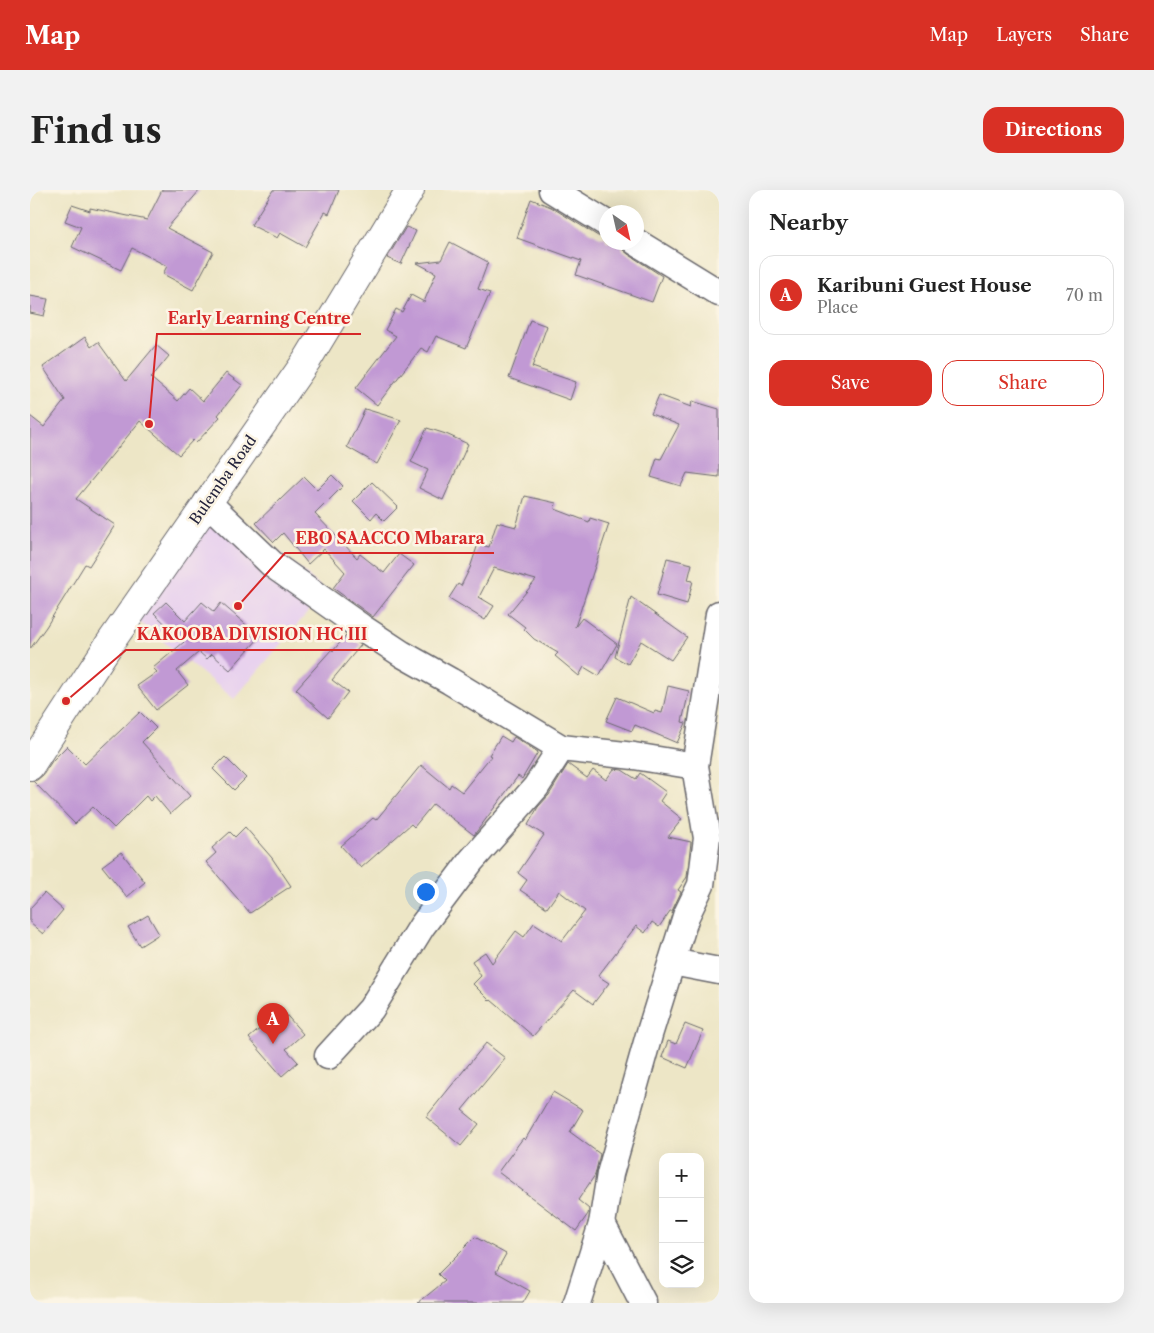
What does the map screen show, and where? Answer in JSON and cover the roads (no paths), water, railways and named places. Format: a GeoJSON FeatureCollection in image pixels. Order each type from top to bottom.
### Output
{"type":"FeatureCollection","features":[{"type":"Feature","properties":{"kind":"main road","name":"Bulemba Road"},"geometry":{"type":"LineString","coordinates":[[30,766],[110,643],[307,360],[410,190]]}},
{"type":"Feature","properties":{"kind":"street"},"geometry":{"type":"LineString","coordinates":[[552,190],[599,220]]}},
{"type":"Feature","properties":{"kind":"street"},"geometry":{"type":"LineString","coordinates":[[644,247],[719,293]]}},
{"type":"Feature","properties":{"kind":"street"},"geometry":{"type":"LineString","coordinates":[[207,502],[273,565],[361,627],[402,654],[561,748],[634,756],[695,766]]}},
{"type":"Feature","properties":{"kind":"street"},"geometry":{"type":"LineString","coordinates":[[577,1303],[602,1224],[610,1174],[648,1036],[686,916],[701,885],[708,838],[695,766],[719,614]]}},
{"type":"Feature","properties":{"kind":"street"},"geometry":{"type":"LineString","coordinates":[[328,1056],[371,1009],[422,926],[472,861],[536,787],[561,748]]}},
{"type":"Feature","properties":{"kind":"street"},"geometry":{"type":"LineString","coordinates":[[672,962],[719,971]]}},
{"type":"Feature","properties":{"kind":"street"},"geometry":{"type":"LineString","coordinates":[[602,1224],[643,1303]]}},
{"type":"Feature","properties":{"kind":"place","name":"Early Learning Centre"},"geometry":{"type":"Point","coordinates":[149,424]}},
{"type":"Feature","properties":{"kind":"place","name":"EBO SAACCO Mbarara"},"geometry":{"type":"Point","coordinates":[238,606]}},
{"type":"Feature","properties":{"kind":"place","name":"KAKOOBA DIVISION HC III"},"geometry":{"type":"Point","coordinates":[66,701]}},
{"type":"Feature","properties":{"kind":"place","name":"Karibuni Guest House"},"geometry":{"type":"Point","coordinates":[273,1044]}}]}
